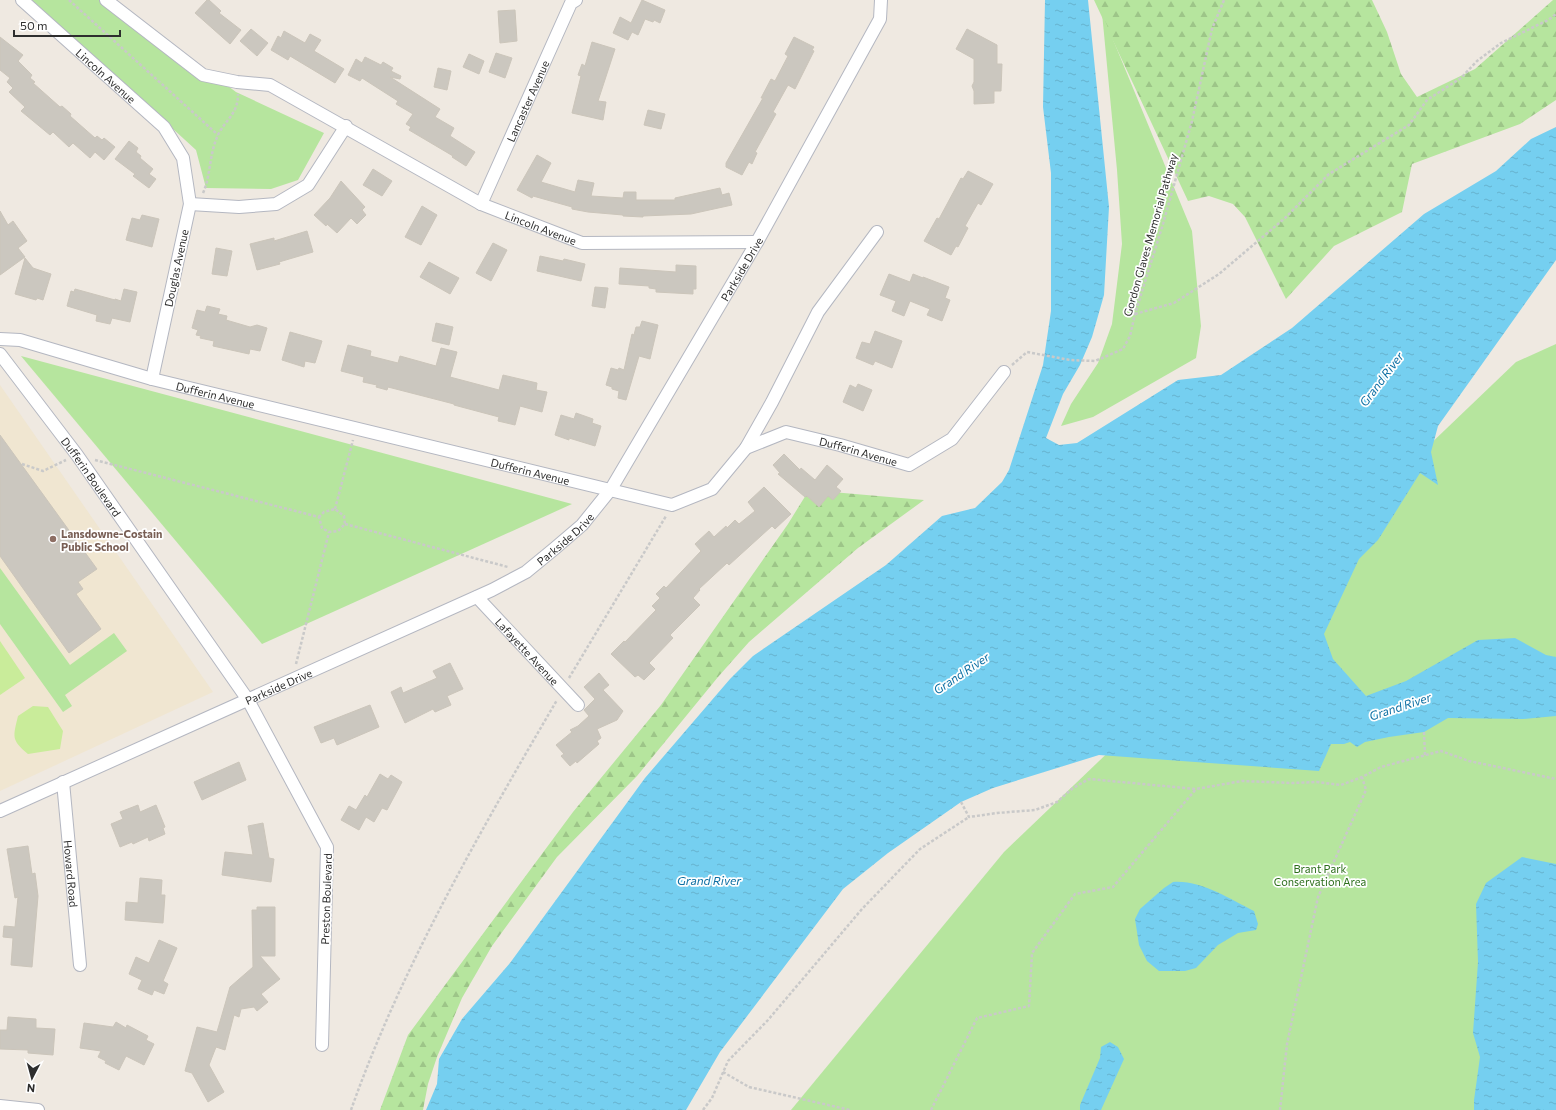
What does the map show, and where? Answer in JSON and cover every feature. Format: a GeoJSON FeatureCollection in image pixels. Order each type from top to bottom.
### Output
{"type":"FeatureCollection","features":[{"type":"Feature","properties":{"kind":"street","name":"Lincoln Avenue"},"geometry":{"type":"LineString","coordinates":[[22,0],[164,127],[183,158]]}},
{"type":"Feature","properties":{"kind":"street","name":"Lincoln Avenue"},"geometry":{"type":"LineString","coordinates":[[106,0],[203,75],[238,82],[270,85],[346,126],[481,204],[582,244],[757,242]]}},
{"type":"Feature","properties":{"kind":"street","name":"Parkside Drive"},"geometry":{"type":"LineString","coordinates":[[0,811],[492,590],[526,572],[582,524],[611,489],[757,242],[880,19],[881,0]]}},
{"type":"Feature","properties":{"kind":"street","name":"Lancaster Avenue"},"geometry":{"type":"LineString","coordinates":[[481,204],[571,1]]}},
{"type":"Feature","properties":{"kind":"street"},"geometry":{"type":"LineString","coordinates":[[194,204],[239,207],[276,204],[308,185],[346,126]]}},
{"type":"Feature","properties":{"kind":"street","name":"Douglas Avenue"},"geometry":{"type":"LineString","coordinates":[[152,378],[194,204],[183,158]]}},
{"type":"Feature","properties":{"kind":"street"},"geometry":{"type":"LineString","coordinates":[[746,448],[772,402],[818,312],[876,232]]}},
{"type":"Feature","properties":{"kind":"street","name":"Dufferin Avenue"},"geometry":{"type":"LineString","coordinates":[[0,339],[20,340],[152,378],[672,505],[712,489],[746,448],[786,432],[840,444],[909,465],[952,439],[1004,372]]}},
{"type":"Feature","properties":{"kind":"street","name":"Dufferin Boulevard"},"geometry":{"type":"LineString","coordinates":[[0,354],[77,455],[248,700]]}},
{"type":"Feature","properties":{"kind":"street","name":"Lafayette Avenue"},"geometry":{"type":"LineString","coordinates":[[477,596],[578,704]]}},
{"type":"Feature","properties":{"kind":"street","name":"Preston Boulevard"},"geometry":{"type":"LineString","coordinates":[[248,700],[327,847],[322,1046]]}},
{"type":"Feature","properties":{"kind":"street","name":"Howard Road"},"geometry":{"type":"LineString","coordinates":[[63,782],[80,965]]}},
{"type":"Feature","properties":{"kind":"street"},"geometry":{"type":"LineString","coordinates":[[0,1106],[38,1110]]}},
{"type":"Feature","properties":{"kind":"path"},"geometry":{"type":"LineString","coordinates":[[69,0],[218,135]]}},
{"type":"Feature","properties":{"kind":"path","name":"Gordon Glaves Memorial Pathway"},"geometry":{"type":"LineString","coordinates":[[1004,372],[1027,352],[1070,360],[1095,361],[1122,349],[1130,336],[1135,314],[1163,224],[1190,128],[1212,29],[1224,0]]}},
{"type":"Feature","properties":{"kind":"path"},"geometry":{"type":"LineString","coordinates":[[1135,314],[1174,303],[1219,274],[1286,218],[1329,174],[1409,125],[1427,100],[1461,78],[1477,61],[1501,43],[1548,20],[1556,14]]}},
{"type":"Feature","properties":{"kind":"path"},"geometry":{"type":"LineString","coordinates":[[194,204],[206,188],[212,150],[218,135],[235,111],[238,102],[238,82]]}},
{"type":"Feature","properties":{"kind":"path"},"geometry":{"type":"LineString","coordinates":[[335,509],[356,428]]}},
{"type":"Feature","properties":{"kind":"path"},"geometry":{"type":"LineString","coordinates":[[22,464],[43,471],[77,455],[319,517]]}},
{"type":"Feature","properties":{"kind":"path"},"geometry":{"type":"LineString","coordinates":[[351,1110],[386,1020],[446,898],[512,777],[672,505]]}},
{"type":"Feature","properties":{"kind":"path"},"geometry":{"type":"LineString","coordinates":[[319,517],[324,512],[335,509]]}},
{"type":"Feature","properties":{"kind":"path"},"geometry":{"type":"LineString","coordinates":[[335,509],[344,516],[345,524]]}},
{"type":"Feature","properties":{"kind":"path"},"geometry":{"type":"LineString","coordinates":[[319,517],[322,528],[329,532],[338,531],[345,524]]}},
{"type":"Feature","properties":{"kind":"path"},"geometry":{"type":"LineString","coordinates":[[345,524],[526,572]]}},
{"type":"Feature","properties":{"kind":"path"},"geometry":{"type":"LineString","coordinates":[[292,680],[329,532]]}},
{"type":"Feature","properties":{"kind":"path"},"geometry":{"type":"LineString","coordinates":[[1424,732],[1425,755]]}},
{"type":"Feature","properties":{"kind":"path"},"geometry":{"type":"LineString","coordinates":[[703,1110],[712,1098],[728,1061],[768,1020],[862,908],[920,849],[968,817],[1035,810],[1057,802],[1073,788],[1089,779],[1196,789],[1242,781],[1292,783],[1317,782],[1341,785],[1362,777],[1381,767],[1441,751],[1469,761],[1556,779]]}},
{"type":"Feature","properties":{"kind":"path"},"geometry":{"type":"LineString","coordinates":[[1280,1110],[1287,1044],[1318,897],[1366,790],[1362,777]]}},
{"type":"Feature","properties":{"kind":"path"},"geometry":{"type":"LineString","coordinates":[[931,1110],[977,1018],[1029,1006],[1032,954],[1075,894],[1113,888],[1196,789]]}},
{"type":"Feature","properties":{"kind":"path"},"geometry":{"type":"LineString","coordinates":[[961,802],[968,817]]}},
{"type":"Feature","properties":{"kind":"path"},"geometry":{"type":"LineString","coordinates":[[723,1072],[749,1087],[850,1110]]}},
{"type":"Feature","properties":{"kind":"shaded area","name":"Lansdowne-Costain Public School"},"geometry":{"type":"Polygon","coordinates":[[[0,385],[213,692],[0,791],[0,385]]]}},
{"type":"Feature","properties":{"kind":"green space"},"geometry":{"type":"Polygon","coordinates":[[[32,0],[113,0],[236,92],[324,133],[298,180],[271,189],[206,188],[196,150],[32,0]]]}},
{"type":"Feature","properties":{"kind":"green space"},"geometry":{"type":"Polygon","coordinates":[[[1094,0],[1372,0],[1387,32],[1401,74],[1417,97],[1475,69],[1553,0],[1556,0],[1556,100],[1520,124],[1412,164],[1402,212],[1334,246],[1286,299],[1245,217],[1233,204],[1209,196],[1188,201],[1094,0]]]}},
{"type":"Feature","properties":{"kind":"green space"},"geometry":{"type":"Polygon","coordinates":[[[1102,13],[1192,231],[1201,326],[1196,358],[1093,417],[1061,426],[1071,404],[1098,363],[1112,324],[1122,244],[1117,170],[1102,13]]]}},
{"type":"Feature","properties":{"kind":"green space","name":"Brant Park Conservation Area"},"geometry":{"type":"Polygon","coordinates":[[[1556,344],[1556,1110],[791,1110],[1004,852],[1516,362],[1556,344]]]}},
{"type":"Feature","properties":{"kind":"green space"},"geometry":{"type":"Polygon","coordinates":[[[21,356],[572,504],[262,644],[21,356]]]}},
{"type":"Feature","properties":{"kind":"green space"},"geometry":{"type":"Polygon","coordinates":[[[809,490],[924,500],[858,548],[749,642],[718,677],[637,776],[557,857],[492,946],[462,998],[437,1057],[428,1084],[423,1110],[380,1110],[408,1035],[573,812],[661,705],[788,524],[809,490]]]}},
{"type":"Feature","properties":{"kind":"green space"},"geometry":{"type":"Polygon","coordinates":[[[0,568],[70,665],[114,633],[127,651],[65,695],[72,706],[63,712],[0,624],[0,568]]]}},
{"type":"Feature","properties":{"kind":"green space"},"geometry":{"type":"Polygon","coordinates":[[[0,641],[25,678],[0,695],[0,641]]]}},
{"type":"Feature","properties":{"kind":"green space"},"geometry":{"type":"Polygon","coordinates":[[[33,706],[48,707],[63,731],[60,749],[28,754],[16,741],[14,734],[18,716],[33,706]]]}},
{"type":"Feature","properties":{"kind":"water","name":"Grand River"},"geometry":{"type":"Polygon","coordinates":[[[1045,0],[1088,0],[1109,207],[1104,295],[1092,337],[1080,365],[1063,394],[1046,438],[1059,445],[1077,443],[1178,380],[1221,375],[1292,328],[1424,214],[1496,171],[1531,139],[1556,127],[1556,260],[1438,426],[1431,452],[1438,485],[1420,473],[1378,540],[1359,559],[1324,634],[1333,659],[1366,696],[1406,681],[1478,640],[1515,638],[1546,655],[1556,657],[1556,716],[1523,719],[1448,718],[1424,732],[1365,742],[1357,747],[1350,742],[1344,744],[1331,744],[1319,771],[1099,755],[993,788],[961,802],[888,853],[843,889],[720,1052],[686,1110],[426,1110],[437,1084],[439,1059],[462,1019],[510,963],[645,778],[730,679],[753,656],[886,565],[942,516],[975,508],[1002,482],[1009,470],[1043,365],[1051,311],[1051,173],[1043,107],[1045,0]]]}},
{"type":"Feature","properties":{"kind":"water"},"geometry":{"type":"Polygon","coordinates":[[[1522,857],[1556,864],[1556,1110],[1474,1110],[1480,1057],[1473,1033],[1478,962],[1476,904],[1486,883],[1522,857]]]}},
{"type":"Feature","properties":{"kind":"water"},"geometry":{"type":"Polygon","coordinates":[[[1173,882],[1184,882],[1205,887],[1254,911],[1258,924],[1256,930],[1238,933],[1218,945],[1196,968],[1185,971],[1159,971],[1147,961],[1139,945],[1135,919],[1140,909],[1173,882]]]}},
{"type":"Feature","properties":{"kind":"water"},"geometry":{"type":"Polygon","coordinates":[[[1110,1042],[1118,1047],[1124,1059],[1101,1110],[1080,1110],[1080,1105],[1100,1058],[1101,1047],[1110,1042]]]}},
{"type":"Feature","properties":{"kind":"building"},"geometry":{"type":"Polygon","coordinates":[[[207,0],[209,0],[221,11],[219,13],[241,30],[230,44],[195,13],[207,0]]]}},
{"type":"Feature","properties":{"kind":"building"},"geometry":{"type":"Polygon","coordinates":[[[642,0],[665,10],[660,23],[654,20],[653,22],[645,19],[638,35],[632,32],[628,40],[613,33],[620,17],[631,23],[642,0]]]}},
{"type":"Feature","properties":{"kind":"building"},"geometry":{"type":"Polygon","coordinates":[[[515,10],[517,41],[500,43],[498,11],[515,10]]]}},
{"type":"Feature","properties":{"kind":"building"},"geometry":{"type":"Polygon","coordinates":[[[251,29],[268,43],[257,56],[240,41],[251,29]]]}},
{"type":"Feature","properties":{"kind":"building"},"geometry":{"type":"Polygon","coordinates":[[[967,29],[997,45],[997,64],[1002,64],[1001,91],[994,91],[994,103],[974,104],[974,91],[972,86],[974,82],[974,59],[956,49],[967,29]]]}},
{"type":"Feature","properties":{"kind":"building"},"geometry":{"type":"Polygon","coordinates":[[[284,31],[305,43],[310,34],[321,40],[314,51],[344,69],[335,83],[290,56],[288,60],[271,50],[278,36],[281,38],[284,31]]]}},
{"type":"Feature","properties":{"kind":"building"},"geometry":{"type":"Polygon","coordinates":[[[0,37],[23,55],[18,61],[32,75],[30,78],[35,82],[33,83],[60,107],[62,106],[71,114],[70,116],[95,138],[97,136],[102,140],[104,138],[115,147],[104,160],[95,152],[90,158],[73,143],[69,147],[53,132],[50,135],[21,111],[25,107],[9,92],[13,88],[7,82],[10,78],[0,70],[0,37]]]}},
{"type":"Feature","properties":{"kind":"building"},"geometry":{"type":"Polygon","coordinates":[[[794,37],[814,47],[812,50],[814,51],[795,89],[788,85],[773,112],[776,114],[755,152],[757,153],[752,164],[749,162],[742,175],[726,167],[726,163],[763,98],[761,98],[771,79],[775,81],[788,56],[785,54],[794,37]]]}},
{"type":"Feature","properties":{"kind":"building"},"geometry":{"type":"Polygon","coordinates":[[[592,42],[615,49],[598,101],[606,102],[603,120],[572,113],[581,76],[578,75],[582,64],[585,66],[592,42]]]}},
{"type":"Feature","properties":{"kind":"building"},"geometry":{"type":"Polygon","coordinates":[[[496,53],[512,58],[505,78],[489,72],[496,53]]]}},
{"type":"Feature","properties":{"kind":"building"},"geometry":{"type":"Polygon","coordinates":[[[469,54],[484,61],[479,74],[463,67],[469,54]]]}},
{"type":"Feature","properties":{"kind":"building"},"geometry":{"type":"Polygon","coordinates":[[[365,57],[381,65],[383,62],[393,68],[391,71],[401,76],[400,79],[390,77],[440,109],[435,117],[454,128],[450,136],[475,152],[466,166],[452,157],[453,156],[409,130],[411,127],[406,124],[413,114],[396,104],[398,101],[362,78],[360,81],[348,75],[356,59],[362,63],[365,57]]]}},
{"type":"Feature","properties":{"kind":"building"},"geometry":{"type":"Polygon","coordinates":[[[438,68],[451,71],[447,90],[434,87],[438,68]]]}},
{"type":"Feature","properties":{"kind":"building"},"geometry":{"type":"Polygon","coordinates":[[[648,110],[665,114],[661,129],[644,125],[648,110]]]}},
{"type":"Feature","properties":{"kind":"building"},"geometry":{"type":"Polygon","coordinates":[[[129,141],[138,148],[136,152],[141,156],[140,158],[153,169],[149,174],[156,179],[149,188],[133,176],[135,174],[115,159],[129,141]]]}},
{"type":"Feature","properties":{"kind":"building"},"geometry":{"type":"Polygon","coordinates":[[[537,155],[551,163],[541,182],[575,192],[578,180],[594,183],[591,196],[623,198],[624,192],[636,192],[636,200],[675,200],[675,198],[720,188],[722,195],[729,193],[732,205],[691,214],[643,217],[623,216],[572,209],[572,207],[533,196],[532,198],[517,190],[537,155]]]}},
{"type":"Feature","properties":{"kind":"building"},"geometry":{"type":"Polygon","coordinates":[[[373,169],[392,181],[382,196],[363,185],[373,169]]]}},
{"type":"Feature","properties":{"kind":"building"},"geometry":{"type":"Polygon","coordinates":[[[968,171],[993,184],[981,205],[978,203],[965,226],[968,228],[958,247],[956,246],[951,255],[924,241],[937,218],[939,219],[961,178],[963,179],[968,171]]]}},
{"type":"Feature","properties":{"kind":"building"},"geometry":{"type":"Polygon","coordinates":[[[341,181],[365,207],[362,210],[366,215],[357,224],[351,218],[337,233],[327,224],[326,226],[314,215],[330,198],[341,181]]]}},
{"type":"Feature","properties":{"kind":"building"},"geometry":{"type":"Polygon","coordinates":[[[422,206],[437,215],[421,245],[405,237],[422,206]]]}},
{"type":"Feature","properties":{"kind":"building"},"geometry":{"type":"Polygon","coordinates":[[[0,211],[8,225],[13,221],[27,241],[18,248],[25,257],[0,275],[0,211]]]}},
{"type":"Feature","properties":{"kind":"building"},"geometry":{"type":"Polygon","coordinates":[[[142,215],[159,219],[152,247],[126,240],[132,218],[140,220],[142,215]]]}},
{"type":"Feature","properties":{"kind":"building"},"geometry":{"type":"Polygon","coordinates":[[[307,231],[313,252],[279,262],[280,264],[257,270],[250,244],[274,238],[274,241],[307,231]]]}},
{"type":"Feature","properties":{"kind":"building"},"geometry":{"type":"Polygon","coordinates":[[[493,243],[507,250],[491,281],[476,273],[493,243]]]}},
{"type":"Feature","properties":{"kind":"building"},"geometry":{"type":"Polygon","coordinates":[[[216,248],[232,251],[227,276],[212,274],[216,248]]]}},
{"type":"Feature","properties":{"kind":"building"},"geometry":{"type":"Polygon","coordinates":[[[540,256],[563,261],[564,259],[585,264],[581,281],[537,271],[540,256]]]}},
{"type":"Feature","properties":{"kind":"building"},"geometry":{"type":"Polygon","coordinates":[[[25,258],[33,268],[51,274],[43,300],[37,298],[36,300],[15,294],[25,258]]]}},
{"type":"Feature","properties":{"kind":"building"},"geometry":{"type":"Polygon","coordinates":[[[429,262],[459,278],[450,294],[420,277],[429,262]]]}},
{"type":"Feature","properties":{"kind":"building"},"geometry":{"type":"Polygon","coordinates":[[[676,265],[696,266],[696,289],[693,289],[693,294],[656,292],[656,289],[649,288],[649,286],[619,284],[620,268],[676,272],[676,265]]]}},
{"type":"Feature","properties":{"kind":"building"},"geometry":{"type":"Polygon","coordinates":[[[889,274],[910,282],[913,274],[949,287],[945,298],[950,300],[942,321],[927,315],[930,309],[910,301],[904,316],[892,311],[896,301],[880,295],[889,274]]]}},
{"type":"Feature","properties":{"kind":"building"},"geometry":{"type":"Polygon","coordinates":[[[595,287],[608,288],[605,308],[592,306],[595,287]]]}},
{"type":"Feature","properties":{"kind":"building"},"geometry":{"type":"Polygon","coordinates":[[[75,289],[121,301],[124,289],[137,292],[130,322],[112,318],[110,324],[96,321],[97,315],[67,306],[71,291],[74,292],[75,289]]]}},
{"type":"Feature","properties":{"kind":"building"},"geometry":{"type":"Polygon","coordinates":[[[207,306],[220,309],[218,314],[227,316],[226,320],[250,327],[257,325],[267,328],[260,351],[250,349],[249,354],[213,346],[214,341],[200,338],[201,336],[196,335],[198,330],[192,328],[197,310],[205,312],[207,306]]]}},
{"type":"Feature","properties":{"kind":"building"},"geometry":{"type":"Polygon","coordinates":[[[642,321],[658,325],[650,359],[639,356],[626,400],[618,398],[619,391],[606,385],[611,368],[618,370],[619,368],[624,370],[632,334],[634,335],[636,327],[640,327],[642,321]]]}},
{"type":"Feature","properties":{"kind":"building"},"geometry":{"type":"Polygon","coordinates":[[[436,323],[453,327],[449,345],[432,341],[436,323]]]}},
{"type":"Feature","properties":{"kind":"building"},"geometry":{"type":"Polygon","coordinates":[[[875,331],[902,341],[892,368],[875,361],[873,365],[856,358],[862,342],[870,344],[875,331]]]}},
{"type":"Feature","properties":{"kind":"building"},"geometry":{"type":"Polygon","coordinates":[[[290,332],[322,341],[315,363],[305,361],[304,367],[282,360],[290,332]]]}},
{"type":"Feature","properties":{"kind":"building"},"geometry":{"type":"Polygon","coordinates":[[[348,345],[371,351],[370,356],[398,363],[400,356],[436,366],[441,348],[457,352],[450,377],[499,390],[503,375],[537,383],[536,390],[547,392],[542,412],[520,406],[515,425],[498,421],[499,417],[454,404],[388,387],[387,390],[376,387],[377,385],[363,382],[364,377],[341,371],[348,345]]]}},
{"type":"Feature","properties":{"kind":"building"},"geometry":{"type":"Polygon","coordinates":[[[858,384],[872,390],[863,411],[843,402],[850,385],[856,388],[858,384]]]}},
{"type":"Feature","properties":{"kind":"building"},"geometry":{"type":"Polygon","coordinates":[[[576,413],[593,419],[592,423],[601,426],[595,446],[555,435],[561,415],[574,419],[576,413]]]}},
{"type":"Feature","properties":{"kind":"building"},"geometry":{"type":"Polygon","coordinates":[[[0,435],[97,569],[78,582],[83,589],[76,594],[101,629],[69,653],[0,556],[0,435]]]}},
{"type":"Feature","properties":{"kind":"building"},"geometry":{"type":"Polygon","coordinates":[[[784,454],[800,470],[801,468],[815,480],[827,465],[843,479],[836,487],[841,491],[833,500],[828,496],[819,507],[778,474],[780,473],[773,465],[784,454]]]}},
{"type":"Feature","properties":{"kind":"building"},"geometry":{"type":"Polygon","coordinates":[[[764,487],[791,514],[775,529],[772,526],[729,565],[727,563],[699,589],[700,590],[693,598],[700,605],[670,635],[673,638],[649,663],[655,669],[644,680],[638,675],[635,677],[611,654],[624,641],[625,642],[656,610],[652,606],[660,598],[656,594],[664,586],[666,588],[701,551],[695,544],[709,531],[714,537],[735,520],[739,524],[755,511],[748,502],[764,487]]]}},
{"type":"Feature","properties":{"kind":"building"},"geometry":{"type":"Polygon","coordinates":[[[450,663],[463,689],[447,696],[451,705],[435,712],[433,709],[405,723],[391,692],[401,687],[403,693],[437,678],[433,671],[450,663]]]}},
{"type":"Feature","properties":{"kind":"building"},"geometry":{"type":"Polygon","coordinates":[[[599,673],[609,685],[603,690],[623,711],[617,720],[597,729],[601,738],[597,741],[599,744],[577,763],[576,761],[570,766],[561,756],[564,754],[556,745],[572,732],[570,730],[578,726],[589,716],[584,710],[595,699],[584,687],[599,673]]]}},
{"type":"Feature","properties":{"kind":"building"},"geometry":{"type":"Polygon","coordinates":[[[370,705],[379,727],[337,745],[334,738],[321,743],[314,727],[370,705]]]}},
{"type":"Feature","properties":{"kind":"building"},"geometry":{"type":"Polygon","coordinates":[[[239,762],[246,780],[202,800],[194,782],[239,762]]]}},
{"type":"Feature","properties":{"kind":"building"},"geometry":{"type":"Polygon","coordinates":[[[380,774],[388,779],[391,775],[402,782],[387,810],[382,808],[374,822],[366,817],[359,830],[341,820],[349,806],[356,810],[365,795],[367,797],[380,774]]]}},
{"type":"Feature","properties":{"kind":"building"},"geometry":{"type":"Polygon","coordinates":[[[138,805],[140,812],[156,805],[165,827],[163,828],[165,834],[149,841],[148,837],[133,844],[132,842],[120,847],[111,824],[123,819],[120,812],[138,805]]]}},
{"type":"Feature","properties":{"kind":"building"},"geometry":{"type":"Polygon","coordinates":[[[263,823],[269,858],[274,859],[271,882],[222,875],[225,852],[253,855],[248,826],[263,823]]]}},
{"type":"Feature","properties":{"kind":"building"},"geometry":{"type":"Polygon","coordinates":[[[28,846],[32,874],[35,873],[38,896],[32,967],[11,965],[13,938],[3,937],[4,926],[15,927],[18,897],[15,898],[7,849],[28,846]]]}},
{"type":"Feature","properties":{"kind":"building"},"geometry":{"type":"Polygon","coordinates":[[[140,878],[162,880],[161,895],[165,895],[163,923],[125,920],[126,902],[138,903],[140,878]]]}},
{"type":"Feature","properties":{"kind":"building"},"geometry":{"type":"Polygon","coordinates":[[[257,907],[275,907],[275,956],[260,956],[280,979],[261,994],[268,1002],[257,1011],[254,1007],[241,1009],[239,1017],[234,1015],[225,1050],[216,1047],[209,1065],[224,1092],[208,1102],[192,1073],[185,1071],[197,1027],[217,1032],[230,987],[253,967],[252,910],[257,910],[257,907]]]}},
{"type":"Feature","properties":{"kind":"building"},"geometry":{"type":"Polygon","coordinates":[[[159,940],[177,948],[163,981],[168,984],[164,994],[154,990],[152,995],[138,989],[142,980],[129,974],[136,957],[149,963],[159,940]]]}},
{"type":"Feature","properties":{"kind":"building"},"geometry":{"type":"Polygon","coordinates":[[[8,1017],[36,1019],[36,1028],[55,1029],[53,1055],[28,1053],[28,1050],[0,1049],[0,1030],[7,1030],[8,1017]]]}},
{"type":"Feature","properties":{"kind":"building"},"geometry":{"type":"Polygon","coordinates":[[[116,1022],[126,1028],[127,1025],[148,1036],[146,1040],[154,1044],[144,1065],[126,1056],[119,1070],[105,1063],[106,1061],[98,1057],[101,1051],[80,1048],[84,1023],[113,1027],[116,1022]]]}},
{"type":"Feature","properties":{"kind":"place","name":"Lansdowne-Costain Public School"},"geometry":{"type":"Point","coordinates":[53,539]}}]}
